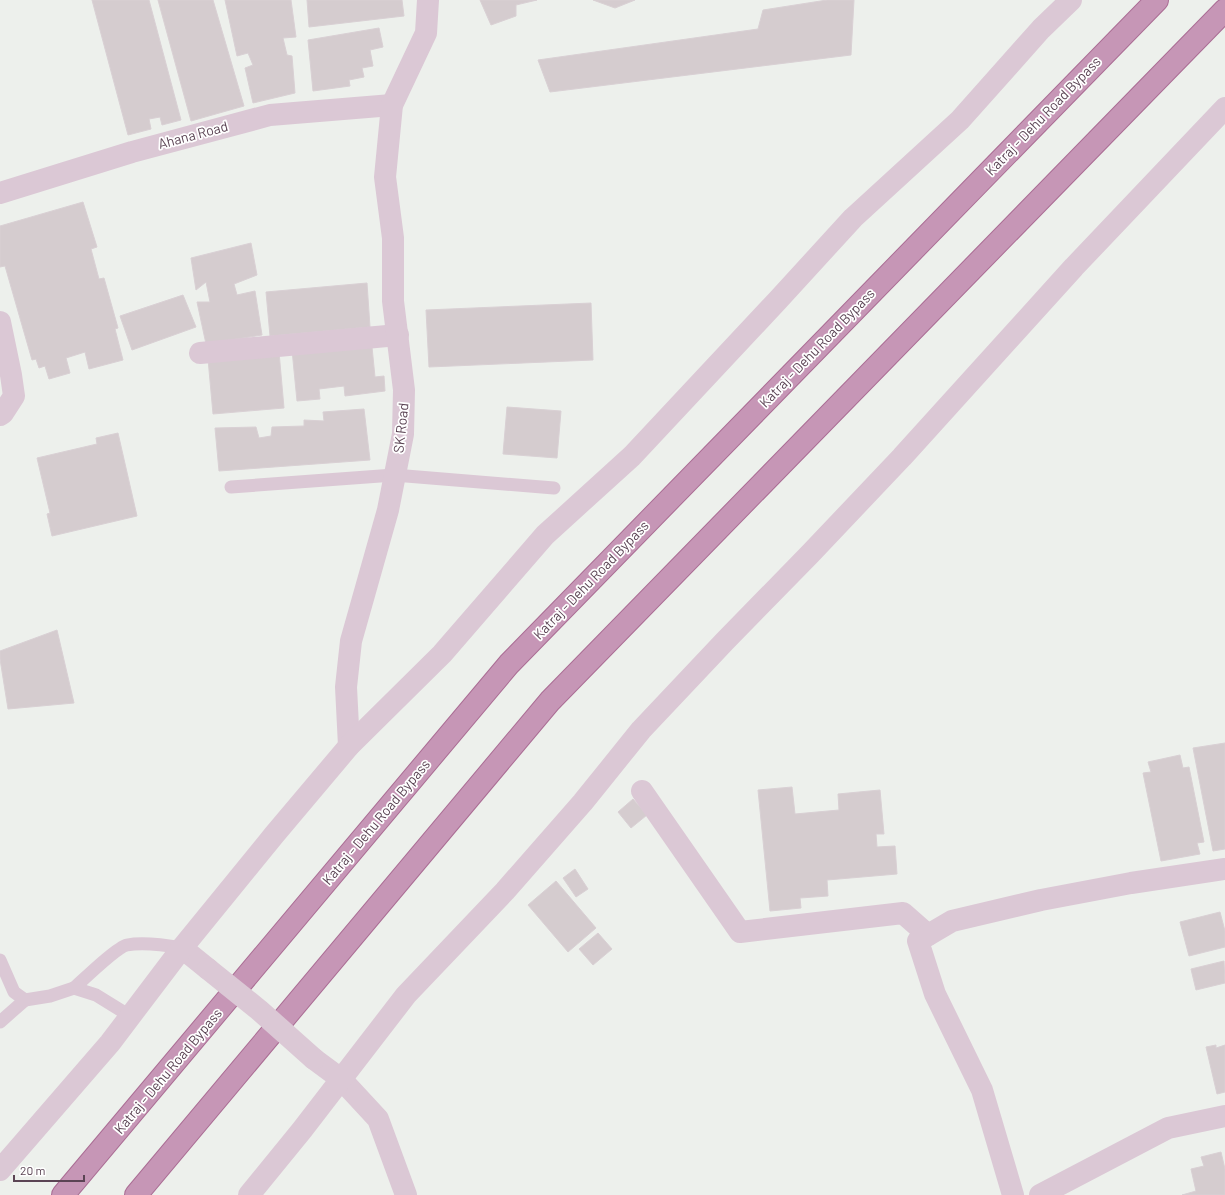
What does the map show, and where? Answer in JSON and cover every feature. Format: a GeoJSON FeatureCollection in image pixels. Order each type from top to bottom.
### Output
{"type":"FeatureCollection","features":[{"type":"Feature","properties":{"kind":"highway","name":"Katraj - Dehu Road Bypass"},"geometry":{"type":"LineString","coordinates":[[63,1195],[509,664],[1156,0]]}},
{"type":"Feature","properties":{"kind":"highway"},"geometry":{"type":"LineString","coordinates":[[136,1195],[550,701],[1225,10]]}},
{"type":"Feature","properties":{"kind":"street","name":"SK Road"},"geometry":{"type":"LineString","coordinates":[[349,746],[346,687],[351,641],[388,510],[403,434],[404,390],[393,301],[393,238],[385,177],[392,105],[426,33],[428,0]]}},
{"type":"Feature","properties":{"kind":"street"},"geometry":{"type":"LineString","coordinates":[[0,1170],[110,1043],[182,948],[349,746],[442,654],[545,535],[632,456],[853,218],[960,120],[1041,29],[1071,0]]}},
{"type":"Feature","properties":{"kind":"street","name":"Ahana Road"},"geometry":{"type":"LineString","coordinates":[[0,193],[132,152],[270,115],[392,105]]}},
{"type":"Feature","properties":{"kind":"street"},"geometry":{"type":"LineString","coordinates":[[248,1195],[302,1130],[406,995],[505,891],[584,802],[641,730],[897,462],[1074,267],[1225,108]]}},
{"type":"Feature","properties":{"kind":"street"},"geometry":{"type":"LineString","coordinates":[[0,322],[12,375],[14,396],[3,413],[0,415]]}},
{"type":"Feature","properties":{"kind":"street"},"geometry":{"type":"LineString","coordinates":[[200,353],[398,334]]}},
{"type":"Feature","properties":{"kind":"street"},"geometry":{"type":"LineString","coordinates":[[642,791],[740,932],[903,913],[928,935]]}},
{"type":"Feature","properties":{"kind":"street"},"geometry":{"type":"LineString","coordinates":[[1013,1195],[982,1090],[935,994],[918,940],[952,921],[1041,900],[1131,883],[1225,869]]}},
{"type":"Feature","properties":{"kind":"street"},"geometry":{"type":"LineString","coordinates":[[182,948],[259,1010],[314,1059],[341,1079],[378,1119],[406,1195]]}},
{"type":"Feature","properties":{"kind":"street"},"geometry":{"type":"LineString","coordinates":[[1040,1195],[1168,1128],[1225,1116]]}},
{"type":"Feature","properties":{"kind":"lane"},"geometry":{"type":"LineString","coordinates":[[231,486],[394,475],[554,488]]}},
{"type":"Feature","properties":{"kind":"lane"},"geometry":{"type":"LineString","coordinates":[[0,1022],[25,1000],[50,996],[74,988],[125,945],[154,944],[182,948]]}},
{"type":"Feature","properties":{"kind":"lane"},"geometry":{"type":"LineString","coordinates":[[0,960],[14,992],[25,1000]]}},
{"type":"Feature","properties":{"kind":"lane"},"geometry":{"type":"LineString","coordinates":[[74,988],[96,995],[130,1016]]}},
{"type":"Feature","properties":{"kind":"building"},"geometry":{"type":"Polygon","coordinates":[[[92,0],[149,0],[181,120],[162,125],[160,117],[149,119],[151,129],[128,135],[92,0]]]}},
{"type":"Feature","properties":{"kind":"building"},"geometry":{"type":"Polygon","coordinates":[[[158,0],[213,0],[244,106],[191,121],[158,0]]]}},
{"type":"Feature","properties":{"kind":"building"},"geometry":{"type":"Polygon","coordinates":[[[225,0],[291,0],[296,37],[283,38],[287,55],[292,56],[295,93],[253,103],[245,68],[253,65],[248,53],[237,56],[225,0]]]}},
{"type":"Feature","properties":{"kind":"building"},"geometry":{"type":"Polygon","coordinates":[[[307,0],[402,0],[404,16],[309,27],[307,0]]]}},
{"type":"Feature","properties":{"kind":"building"},"geometry":{"type":"Polygon","coordinates":[[[480,0],[537,0],[516,5],[516,16],[491,25],[480,0]]]}},
{"type":"Feature","properties":{"kind":"building"},"geometry":{"type":"Polygon","coordinates":[[[593,0],[635,0],[615,8],[593,0]]]}},
{"type":"Feature","properties":{"kind":"building"},"geometry":{"type":"Polygon","coordinates":[[[827,0],[854,0],[851,55],[550,92],[538,60],[758,29],[763,10],[827,0]]]}},
{"type":"Feature","properties":{"kind":"building"},"geometry":{"type":"Polygon","coordinates":[[[379,28],[383,47],[370,50],[373,66],[362,68],[364,77],[349,80],[350,86],[313,91],[308,40],[379,28]]]}},
{"type":"Feature","properties":{"kind":"building"},"geometry":{"type":"Polygon","coordinates":[[[83,202],[97,247],[91,249],[99,279],[104,278],[118,328],[115,329],[123,360],[89,369],[85,352],[66,358],[70,373],[49,379],[45,366],[39,368],[36,359],[32,360],[5,266],[0,267],[0,226],[83,202]]]}},
{"type":"Feature","properties":{"kind":"building"},"geometry":{"type":"Polygon","coordinates":[[[251,243],[257,275],[234,284],[237,295],[255,291],[262,335],[206,344],[197,302],[210,302],[206,282],[196,290],[191,258],[251,243]]]}},
{"type":"Feature","properties":{"kind":"building"},"geometry":{"type":"Polygon","coordinates":[[[367,283],[370,327],[270,336],[266,292],[367,283]]]}},
{"type":"Feature","properties":{"kind":"building"},"geometry":{"type":"Polygon","coordinates":[[[183,295],[196,327],[132,350],[120,316],[183,295]]]}},
{"type":"Feature","properties":{"kind":"building"},"geometry":{"type":"Polygon","coordinates":[[[591,303],[593,360],[429,367],[426,310],[591,303]]]}},
{"type":"Feature","properties":{"kind":"building"},"geometry":{"type":"Polygon","coordinates":[[[372,347],[375,377],[384,376],[385,391],[345,396],[344,386],[319,389],[320,399],[297,401],[292,350],[372,347]]]}},
{"type":"Feature","properties":{"kind":"building"},"geometry":{"type":"Polygon","coordinates":[[[279,352],[284,408],[213,414],[208,359],[279,352]]]}},
{"type":"Feature","properties":{"kind":"building"},"geometry":{"type":"Polygon","coordinates":[[[507,407],[561,411],[557,458],[503,454],[507,407]]]}},
{"type":"Feature","properties":{"kind":"building"},"geometry":{"type":"Polygon","coordinates":[[[364,409],[370,460],[219,471],[215,428],[256,427],[259,438],[271,436],[272,427],[304,426],[304,420],[324,421],[323,412],[364,409]]]}},
{"type":"Feature","properties":{"kind":"building"},"geometry":{"type":"Polygon","coordinates":[[[118,433],[137,516],[52,536],[47,514],[50,513],[37,458],[97,444],[96,438],[118,433]]]}},
{"type":"Feature","properties":{"kind":"building"},"geometry":{"type":"Polygon","coordinates":[[[57,630],[74,703],[8,709],[0,651],[57,630]]]}},
{"type":"Feature","properties":{"kind":"building"},"geometry":{"type":"Polygon","coordinates":[[[1225,743],[1225,849],[1213,851],[1193,748],[1225,743]]]}},
{"type":"Feature","properties":{"kind":"building"},"geometry":{"type":"Polygon","coordinates":[[[1180,755],[1183,768],[1189,767],[1204,842],[1197,843],[1200,854],[1161,861],[1143,773],[1151,772],[1148,762],[1180,755]]]}},
{"type":"Feature","properties":{"kind":"building"},"geometry":{"type":"Polygon","coordinates":[[[792,787],[795,814],[839,810],[838,794],[880,790],[884,834],[876,834],[877,847],[895,846],[897,874],[827,880],[828,896],[800,898],[801,908],[770,911],[758,790],[792,787]]]}},
{"type":"Feature","properties":{"kind":"building"},"geometry":{"type":"Polygon","coordinates":[[[633,799],[647,815],[631,828],[618,812],[633,799]]]}},
{"type":"Feature","properties":{"kind":"building"},"geometry":{"type":"Polygon","coordinates":[[[575,869],[588,889],[576,897],[563,878],[575,869]]]}},
{"type":"Feature","properties":{"kind":"building"},"geometry":{"type":"Polygon","coordinates":[[[556,881],[596,928],[568,952],[528,905],[556,881]]]}},
{"type":"Feature","properties":{"kind":"building"},"geometry":{"type":"Polygon","coordinates":[[[1220,912],[1225,931],[1225,947],[1189,956],[1180,922],[1220,912]]]}},
{"type":"Feature","properties":{"kind":"building"},"geometry":{"type":"Polygon","coordinates":[[[598,933],[612,949],[593,965],[579,949],[598,933]]]}},
{"type":"Feature","properties":{"kind":"building"},"geometry":{"type":"Polygon","coordinates":[[[1224,961],[1225,983],[1196,990],[1191,969],[1224,961]]]}},
{"type":"Feature","properties":{"kind":"building"},"geometry":{"type":"Polygon","coordinates":[[[1216,1045],[1216,1048],[1225,1045],[1225,1092],[1217,1094],[1206,1047],[1216,1045]]]}},
{"type":"Feature","properties":{"kind":"building"},"geometry":{"type":"Polygon","coordinates":[[[1221,1152],[1225,1169],[1225,1195],[1182,1195],[1196,1191],[1191,1169],[1204,1166],[1201,1157],[1221,1152]]]}}]}
